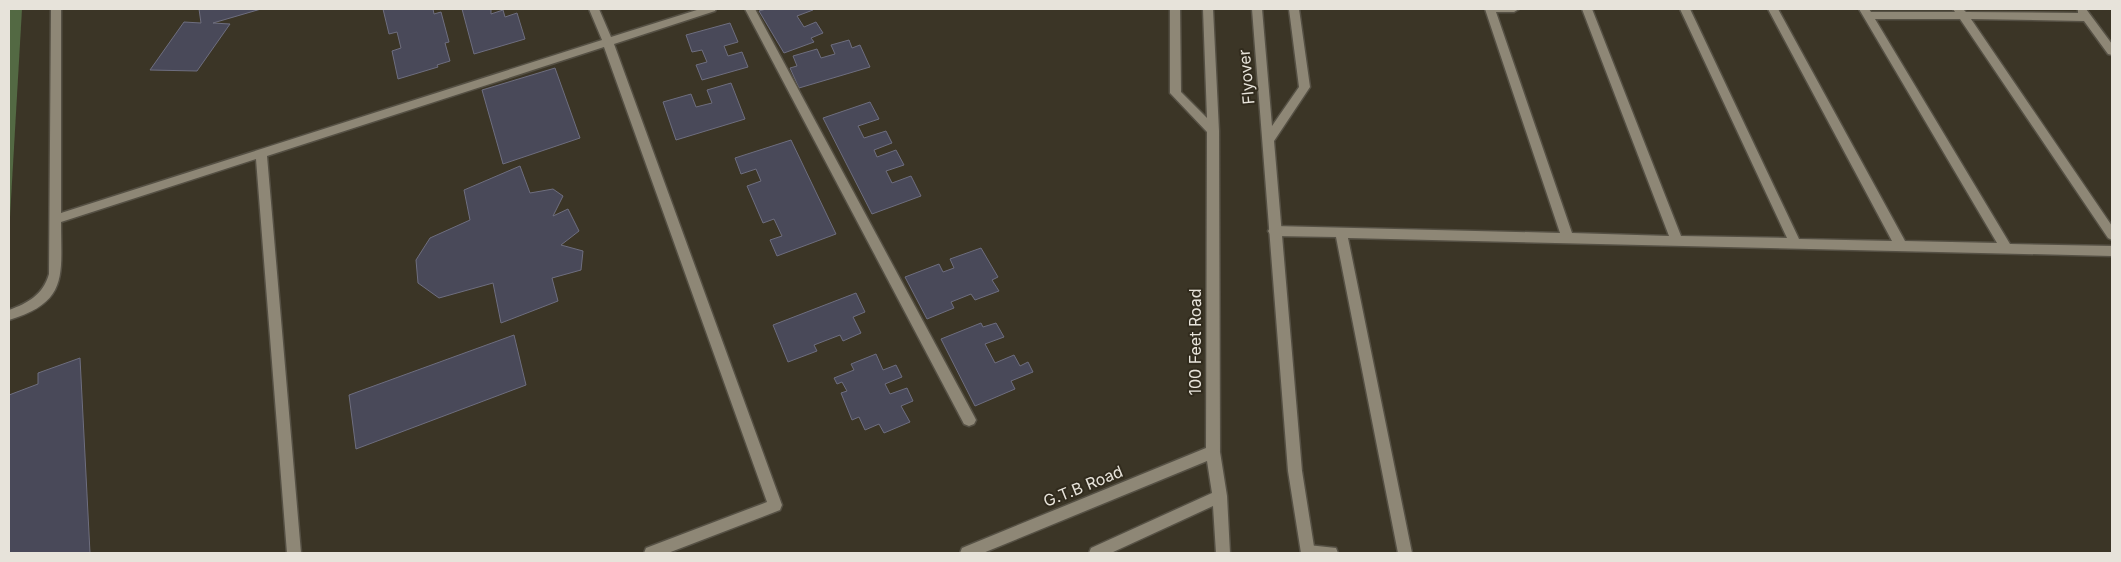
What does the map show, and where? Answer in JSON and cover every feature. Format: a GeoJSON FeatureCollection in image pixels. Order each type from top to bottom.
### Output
{"type":"FeatureCollection","features":[{"type":"Feature","properties":{"kind":"street"},"geometry":{"type":"LineString","coordinates":[[9,316],[42,300],[52,289],[55,274],[56,9]]}},
{"type":"Feature","properties":{"kind":"street"},"geometry":{"type":"LineString","coordinates":[[594,9],[608,42],[775,505],[651,553]]}},
{"type":"Feature","properties":{"kind":"street"},"geometry":{"type":"LineString","coordinates":[[56,219],[711,9]]}},
{"type":"Feature","properties":{"kind":"street"},"geometry":{"type":"LineString","coordinates":[[750,9],[969,420]]}},
{"type":"Feature","properties":{"kind":"street"},"geometry":{"type":"LineString","coordinates":[[1175,9],[1176,93],[1213,131]]}},
{"type":"Feature","properties":{"kind":"street","name":"Flyover"},"geometry":{"type":"LineString","coordinates":[[1208,9],[1213,131]]}},
{"type":"Feature","properties":{"kind":"street","name":"Flyover"},"geometry":{"type":"LineString","coordinates":[[1257,9],[1267,142]]}},
{"type":"Feature","properties":{"kind":"street"},"geometry":{"type":"LineString","coordinates":[[1294,9],[1305,87],[1267,142],[1295,471],[1308,553],[1331,553]]}},
{"type":"Feature","properties":{"kind":"street"},"geometry":{"type":"LineString","coordinates":[[1514,9],[1490,9],[1568,238]]}},
{"type":"Feature","properties":{"kind":"street"},"geometry":{"type":"LineString","coordinates":[[1587,9],[1677,241]]}},
{"type":"Feature","properties":{"kind":"street"},"geometry":{"type":"LineString","coordinates":[[1684,9],[1795,244]]}},
{"type":"Feature","properties":{"kind":"street"},"geometry":{"type":"LineString","coordinates":[[1773,9],[1901,246]]}},
{"type":"Feature","properties":{"kind":"street"},"geometry":{"type":"LineString","coordinates":[[1866,12],[2008,249]]}},
{"type":"Feature","properties":{"kind":"street"},"geometry":{"type":"LineString","coordinates":[[1866,12],[2084,13],[2112,50]]}},
{"type":"Feature","properties":{"kind":"street"},"geometry":{"type":"LineString","coordinates":[[1960,12],[2112,235]]}},
{"type":"Feature","properties":{"kind":"street","name":"100 Feet Road"},"geometry":{"type":"LineString","coordinates":[[1213,131],[1213,452],[1220,496],[1223,553]]}},
{"type":"Feature","properties":{"kind":"street"},"geometry":{"type":"LineString","coordinates":[[261,154],[294,553]]}},
{"type":"Feature","properties":{"kind":"street"},"geometry":{"type":"LineString","coordinates":[[1274,231],[2112,251]]}},
{"type":"Feature","properties":{"kind":"street"},"geometry":{"type":"LineString","coordinates":[[1342,233],[1405,553]]}},
{"type":"Feature","properties":{"kind":"street","name":"G.T.B Road"},"geometry":{"type":"LineString","coordinates":[[967,553],[1213,452]]}},
{"type":"Feature","properties":{"kind":"street"},"geometry":{"type":"LineString","coordinates":[[1096,553],[1220,496]]}},
{"type":"Feature","properties":{"kind":"green space"},"geometry":{"type":"Polygon","coordinates":[[[9,9],[22,9],[9,234],[9,9]]]}},
{"type":"Feature","properties":{"kind":"building"},"geometry":{"type":"Polygon","coordinates":[[[199,9],[261,9],[213,23],[230,24],[197,71],[150,70],[184,22],[201,23],[199,9]]]}},
{"type":"Feature","properties":{"kind":"building"},"geometry":{"type":"Polygon","coordinates":[[[383,9],[433,9],[434,14],[441,12],[449,42],[445,43],[450,61],[437,65],[438,67],[398,79],[392,51],[401,48],[397,32],[389,34],[383,9]]]}},
{"type":"Feature","properties":{"kind":"building"},"geometry":{"type":"Polygon","coordinates":[[[462,9],[491,9],[491,14],[503,10],[505,17],[517,13],[525,39],[474,54],[462,9]]]}},
{"type":"Feature","properties":{"kind":"building"},"geometry":{"type":"Polygon","coordinates":[[[766,9],[812,9],[797,16],[804,27],[816,22],[823,33],[811,38],[814,42],[784,53],[759,11],[766,9]]]}},
{"type":"Feature","properties":{"kind":"building"},"geometry":{"type":"Polygon","coordinates":[[[730,23],[738,42],[724,46],[728,56],[742,52],[748,67],[702,80],[696,65],[707,62],[702,50],[692,52],[686,35],[730,23]]]}},
{"type":"Feature","properties":{"kind":"building"},"geometry":{"type":"Polygon","coordinates":[[[849,40],[852,48],[860,45],[870,67],[799,88],[790,68],[797,66],[793,56],[817,49],[821,58],[835,54],[831,45],[849,40]]]}},
{"type":"Feature","properties":{"kind":"building"},"geometry":{"type":"Polygon","coordinates":[[[555,68],[580,138],[503,164],[482,90],[555,68]]]}},
{"type":"Feature","properties":{"kind":"building"},"geometry":{"type":"Polygon","coordinates":[[[731,83],[745,119],[676,140],[663,102],[691,94],[696,107],[712,103],[707,90],[731,83]]]}},
{"type":"Feature","properties":{"kind":"building"},"geometry":{"type":"Polygon","coordinates":[[[870,102],[879,119],[858,126],[864,138],[886,131],[892,143],[874,150],[877,157],[896,150],[904,165],[886,171],[892,183],[911,176],[921,196],[872,214],[823,118],[870,102]]]}},
{"type":"Feature","properties":{"kind":"building"},"geometry":{"type":"Polygon","coordinates":[[[791,140],[836,234],[777,256],[770,240],[782,236],[774,219],[763,223],[747,186],[761,181],[756,169],[741,174],[735,158],[791,140]]]}},
{"type":"Feature","properties":{"kind":"building"},"geometry":{"type":"Polygon","coordinates":[[[520,166],[530,193],[553,189],[563,196],[553,216],[568,209],[579,231],[561,245],[583,251],[581,270],[552,278],[558,301],[501,323],[493,283],[439,298],[418,283],[416,260],[430,238],[470,220],[464,190],[520,166]]]}},
{"type":"Feature","properties":{"kind":"building"},"geometry":{"type":"Polygon","coordinates":[[[981,248],[998,277],[992,280],[999,291],[975,300],[971,294],[951,302],[954,308],[927,319],[905,277],[939,264],[943,272],[954,268],[950,259],[981,248]]]}},
{"type":"Feature","properties":{"kind":"building"},"geometry":{"type":"Polygon","coordinates":[[[856,293],[865,312],[853,317],[861,333],[843,341],[840,335],[814,345],[817,351],[788,362],[773,325],[856,293]]]}},
{"type":"Feature","properties":{"kind":"building"},"geometry":{"type":"Polygon","coordinates":[[[981,323],[983,327],[996,323],[1004,337],[985,344],[995,363],[1014,355],[1020,366],[1028,362],[1033,372],[1011,381],[1015,389],[975,406],[941,339],[981,323]]]}},
{"type":"Feature","properties":{"kind":"building"},"geometry":{"type":"Polygon","coordinates":[[[514,335],[526,385],[356,449],[349,395],[514,335]]]}},
{"type":"Feature","properties":{"kind":"building"},"geometry":{"type":"Polygon","coordinates":[[[876,354],[883,370],[896,365],[902,377],[885,384],[890,394],[907,388],[913,401],[901,406],[910,422],[884,433],[879,424],[865,430],[859,417],[852,420],[841,393],[847,391],[842,382],[837,384],[834,378],[854,370],[851,364],[876,354]]]}},
{"type":"Feature","properties":{"kind":"building"},"geometry":{"type":"Polygon","coordinates":[[[80,358],[90,553],[9,553],[9,395],[38,384],[38,373],[80,358]]]}}]}
